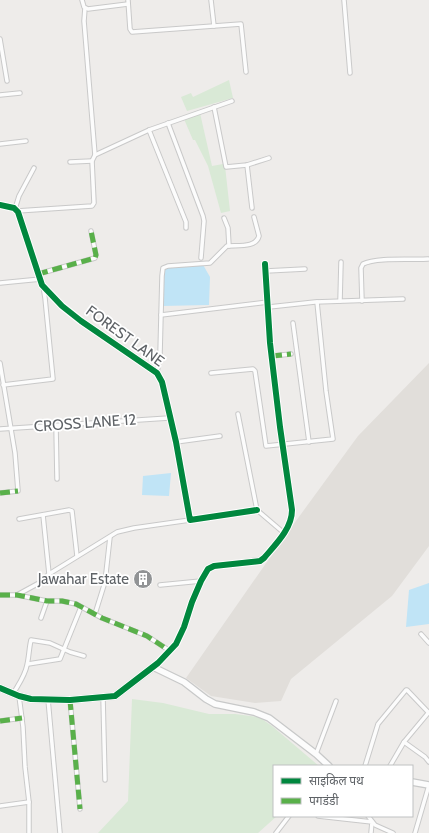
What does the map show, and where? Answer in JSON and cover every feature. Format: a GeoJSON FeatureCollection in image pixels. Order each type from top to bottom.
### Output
{"type":"FeatureCollection","features":[{"type":"Feature","properties":{"kind":"street"},"geometry":{"type":"LineString","coordinates":[[0,205],[16,210],[93,205],[94,203],[92,161],[95,155],[84,21],[85,8],[82,0]]}},
{"type":"Feature","properties":{"kind":"street"},"geometry":{"type":"LineString","coordinates":[[211,0],[214,26]]}},
{"type":"Feature","properties":{"kind":"street"},"geometry":{"type":"LineString","coordinates":[[344,0],[350,73]]}},
{"type":"Feature","properties":{"kind":"street"},"geometry":{"type":"LineString","coordinates":[[85,8],[88,9],[128,2],[130,29],[132,32],[242,25],[246,72]]}},
{"type":"Feature","properties":{"kind":"street"},"geometry":{"type":"LineString","coordinates":[[0,39],[7,81]]}},
{"type":"Feature","properties":{"kind":"street"},"geometry":{"type":"LineString","coordinates":[[0,94],[20,93]]}},
{"type":"Feature","properties":{"kind":"street"},"geometry":{"type":"LineString","coordinates":[[95,155],[149,130],[232,101]]}},
{"type":"Feature","properties":{"kind":"street"},"geometry":{"type":"LineString","coordinates":[[214,107],[225,165],[228,167],[248,165],[269,158]]}},
{"type":"Feature","properties":{"kind":"street"},"geometry":{"type":"LineString","coordinates":[[168,124],[203,216],[204,221],[201,258]]}},
{"type":"Feature","properties":{"kind":"street"},"geometry":{"type":"LineString","coordinates":[[149,130],[186,222],[186,228]]}},
{"type":"Feature","properties":{"kind":"street"},"geometry":{"type":"LineString","coordinates":[[0,144],[26,141]]}},
{"type":"Feature","properties":{"kind":"street"},"geometry":{"type":"LineString","coordinates":[[70,162],[92,161]]}},
{"type":"Feature","properties":{"kind":"street"},"geometry":{"type":"LineString","coordinates":[[248,165],[252,208]]}},
{"type":"Feature","properties":{"kind":"street"},"geometry":{"type":"LineString","coordinates":[[3,385],[53,379],[45,298],[41,279],[16,210],[19,196],[34,168]]}},
{"type":"Feature","properties":{"kind":"street"},"geometry":{"type":"LineString","coordinates":[[157,373],[160,354],[162,276],[164,268],[168,266],[210,263],[229,246],[250,244],[259,238],[254,217]]}},
{"type":"Feature","properties":{"kind":"street"},"geometry":{"type":"LineString","coordinates":[[224,218],[228,228],[229,246]]}},
{"type":"Feature","properties":{"kind":"street"},"geometry":{"type":"LineString","coordinates":[[38,274],[95,258],[96,255],[91,232]]}},
{"type":"Feature","properties":{"kind":"street"},"geometry":{"type":"LineString","coordinates":[[362,301],[361,268],[363,264],[386,260],[428,259]]}},
{"type":"Feature","properties":{"kind":"street"},"geometry":{"type":"LineString","coordinates":[[340,301],[341,262]]}},
{"type":"Feature","properties":{"kind":"street"},"geometry":{"type":"LineString","coordinates":[[0,688],[19,696],[48,700],[70,700],[115,696],[152,666],[158,663],[176,644],[184,628],[192,602],[208,569],[212,567],[263,559],[284,534],[291,518],[292,510],[280,427],[272,356],[265,264]]}},
{"type":"Feature","properties":{"kind":"street"},"geometry":{"type":"LineString","coordinates":[[266,271],[305,269]]}},
{"type":"Feature","properties":{"kind":"street"},"geometry":{"type":"LineString","coordinates":[[0,283],[41,279]]}},
{"type":"Feature","properties":{"kind":"street","name":"FOREST LANE"},"geometry":{"type":"LineString","coordinates":[[42,284],[62,306],[81,321],[157,373],[162,382],[176,442],[190,520]]}},
{"type":"Feature","properties":{"kind":"street"},"geometry":{"type":"LineString","coordinates":[[269,307],[317,302],[403,299]]}},
{"type":"Feature","properties":{"kind":"street"},"geometry":{"type":"LineString","coordinates":[[161,315],[268,302]]}},
{"type":"Feature","properties":{"kind":"street"},"geometry":{"type":"LineString","coordinates":[[211,373],[254,370],[256,372],[266,446],[333,439],[326,390],[317,302]]}},
{"type":"Feature","properties":{"kind":"street"},"geometry":{"type":"LineString","coordinates":[[293,323],[309,442]]}},
{"type":"Feature","properties":{"kind":"street"},"geometry":{"type":"LineString","coordinates":[[272,356],[291,354]]}},
{"type":"Feature","properties":{"kind":"street"},"geometry":{"type":"LineString","coordinates":[[0,362],[15,453],[18,491],[0,493]]}},
{"type":"Feature","properties":{"kind":"street"},"geometry":{"type":"LineString","coordinates":[[238,414],[257,510],[284,534]]}},
{"type":"Feature","properties":{"kind":"street","name":"CROSS LANE 12"},"geometry":{"type":"LineString","coordinates":[[0,429],[170,418]]}},
{"type":"Feature","properties":{"kind":"street"},"geometry":{"type":"LineString","coordinates":[[56,426],[56,479]]}},
{"type":"Feature","properties":{"kind":"street"},"geometry":{"type":"LineString","coordinates":[[176,442],[220,436]]}},
{"type":"Feature","properties":{"kind":"street"},"geometry":{"type":"LineString","coordinates":[[19,519],[43,516],[69,510],[72,511],[77,556]]}},
{"type":"Feature","properties":{"kind":"street"},"geometry":{"type":"LineString","coordinates":[[17,595],[39,583],[49,574],[77,556],[124,530],[257,510]]}},
{"type":"Feature","properties":{"kind":"street"},"geometry":{"type":"LineString","coordinates":[[43,516],[49,574]]}},
{"type":"Feature","properties":{"kind":"street"},"geometry":{"type":"LineString","coordinates":[[95,614],[105,582],[110,537]]}},
{"type":"Feature","properties":{"kind":"street"},"geometry":{"type":"LineString","coordinates":[[160,585],[201,581]]}},
{"type":"Feature","properties":{"kind":"street"},"geometry":{"type":"LineString","coordinates":[[0,595],[17,595],[47,601],[69,602],[147,636],[170,651]]}},
{"type":"Feature","properties":{"kind":"street"},"geometry":{"type":"LineString","coordinates":[[42,618],[47,601]]}},
{"type":"Feature","properties":{"kind":"street"},"geometry":{"type":"LineString","coordinates":[[28,664],[60,660],[81,607]]}},
{"type":"Feature","properties":{"kind":"street"},"geometry":{"type":"LineString","coordinates":[[421,634],[429,643]]}},
{"type":"Feature","properties":{"kind":"street"},"geometry":{"type":"LineString","coordinates":[[12,694],[28,664],[28,649],[31,640],[50,643],[84,656]]}},
{"type":"Feature","properties":{"kind":"street"},"geometry":{"type":"LineString","coordinates":[[152,666],[184,682],[215,704],[254,712],[269,718],[316,754],[327,765]]}},
{"type":"Feature","properties":{"kind":"street"},"geometry":{"type":"LineString","coordinates":[[365,765],[378,724],[407,690],[429,712],[404,742],[391,765]]}},
{"type":"Feature","properties":{"kind":"street"},"geometry":{"type":"LineString","coordinates":[[19,696],[29,802],[29,833]]}},
{"type":"Feature","properties":{"kind":"street"},"geometry":{"type":"LineString","coordinates":[[103,697],[105,780]]}},
{"type":"Feature","properties":{"kind":"street"},"geometry":{"type":"LineString","coordinates":[[48,700],[60,833]]}},
{"type":"Feature","properties":{"kind":"street"},"geometry":{"type":"LineString","coordinates":[[70,700],[80,809]]}},
{"type":"Feature","properties":{"kind":"street"},"geometry":{"type":"LineString","coordinates":[[316,754],[336,700]]}},
{"type":"Feature","properties":{"kind":"street"},"geometry":{"type":"LineString","coordinates":[[0,721],[22,718]]}},
{"type":"Feature","properties":{"kind":"street"},"geometry":{"type":"LineString","coordinates":[[404,742],[426,757],[429,762]]}},
{"type":"Feature","properties":{"kind":"street"},"geometry":{"type":"LineString","coordinates":[[413,782],[429,785],[415,833]]}},
{"type":"Feature","properties":{"kind":"street"},"geometry":{"type":"LineString","coordinates":[[0,806],[29,802]]}},
{"type":"Feature","properties":{"kind":"street"},"geometry":{"type":"LineString","coordinates":[[276,833],[288,817]]}},
{"type":"Feature","properties":{"kind":"street"},"geometry":{"type":"LineString","coordinates":[[327,817],[372,822],[393,833]]}},
{"type":"Feature","properties":{"kind":"street"},"geometry":{"type":"LineString","coordinates":[[369,817],[372,822],[371,833]]}},
{"type":"Feature","properties":{"kind":"shaded area"},"geometry":{"type":"Polygon","coordinates":[[[429,363],[429,546],[392,596],[291,679],[281,701],[255,703],[211,696],[186,678],[285,536],[358,436],[429,363]]]}},
{"type":"Feature","properties":{"kind":"green space"},"geometry":{"type":"Polygon","coordinates":[[[229,80],[233,98],[187,111],[181,97],[191,93],[193,97],[229,80]]]}},
{"type":"Feature","properties":{"kind":"green space"},"geometry":{"type":"Polygon","coordinates":[[[200,113],[212,166],[223,164],[225,166],[230,211],[221,213],[208,166],[195,140],[193,140],[184,119],[200,113]]]}},
{"type":"Feature","properties":{"kind":"green space"},"geometry":{"type":"Polygon","coordinates":[[[132,699],[163,703],[209,714],[235,714],[259,717],[272,726],[318,765],[273,765],[273,817],[276,817],[258,833],[98,833],[128,801],[132,699]]]}},
{"type":"Feature","properties":{"kind":"water"},"geometry":{"type":"Polygon","coordinates":[[[202,263],[210,277],[209,305],[162,306],[163,266],[202,263]]]}},
{"type":"Feature","properties":{"kind":"water"},"geometry":{"type":"Polygon","coordinates":[[[171,473],[169,496],[142,495],[143,476],[171,473]]]}},
{"type":"Feature","properties":{"kind":"water"},"geometry":{"type":"Polygon","coordinates":[[[429,583],[429,624],[406,627],[409,590],[429,583]]]}},
{"type":"Feature","properties":{"kind":"waterway"},"geometry":{"type":"LineString","coordinates":[[273,355],[291,352]]}},
{"type":"Feature","properties":{"kind":"marked path"},"geometry":{"type":"LineString","coordinates":[[38,274],[95,258],[96,255],[91,231]]}},
{"type":"Feature","properties":{"kind":"marked path"},"geometry":{"type":"LineString","coordinates":[[272,356],[291,354]]}},
{"type":"Feature","properties":{"kind":"marked path"},"geometry":{"type":"LineString","coordinates":[[0,493],[18,491]]}},
{"type":"Feature","properties":{"kind":"marked path"},"geometry":{"type":"LineString","coordinates":[[0,595],[17,595],[47,601],[62,601],[76,604],[102,618],[147,636],[170,651]]}},
{"type":"Feature","properties":{"kind":"marked path"},"geometry":{"type":"LineString","coordinates":[[70,700],[80,809]]}},
{"type":"Feature","properties":{"kind":"marked path"},"geometry":{"type":"LineString","coordinates":[[0,721],[22,718]]}},
{"type":"Feature","properties":{"kind":"cycle path"},"geometry":{"type":"LineString","coordinates":[[0,205],[14,208],[18,212],[42,285],[62,306],[81,321],[157,373],[162,382],[176,442],[190,520],[257,510]]}},
{"type":"Feature","properties":{"kind":"cycle path"},"geometry":{"type":"LineString","coordinates":[[0,688],[31,699],[70,700],[115,696],[158,663],[176,644],[184,627],[192,602],[208,569],[214,566],[260,561],[273,548],[286,530],[292,510],[270,343],[265,264]]}},
{"type":"Feature","properties":{"kind":"place","name":"Jawahar Estate"},"geometry":{"type":"Point","coordinates":[143,579]}}]}
